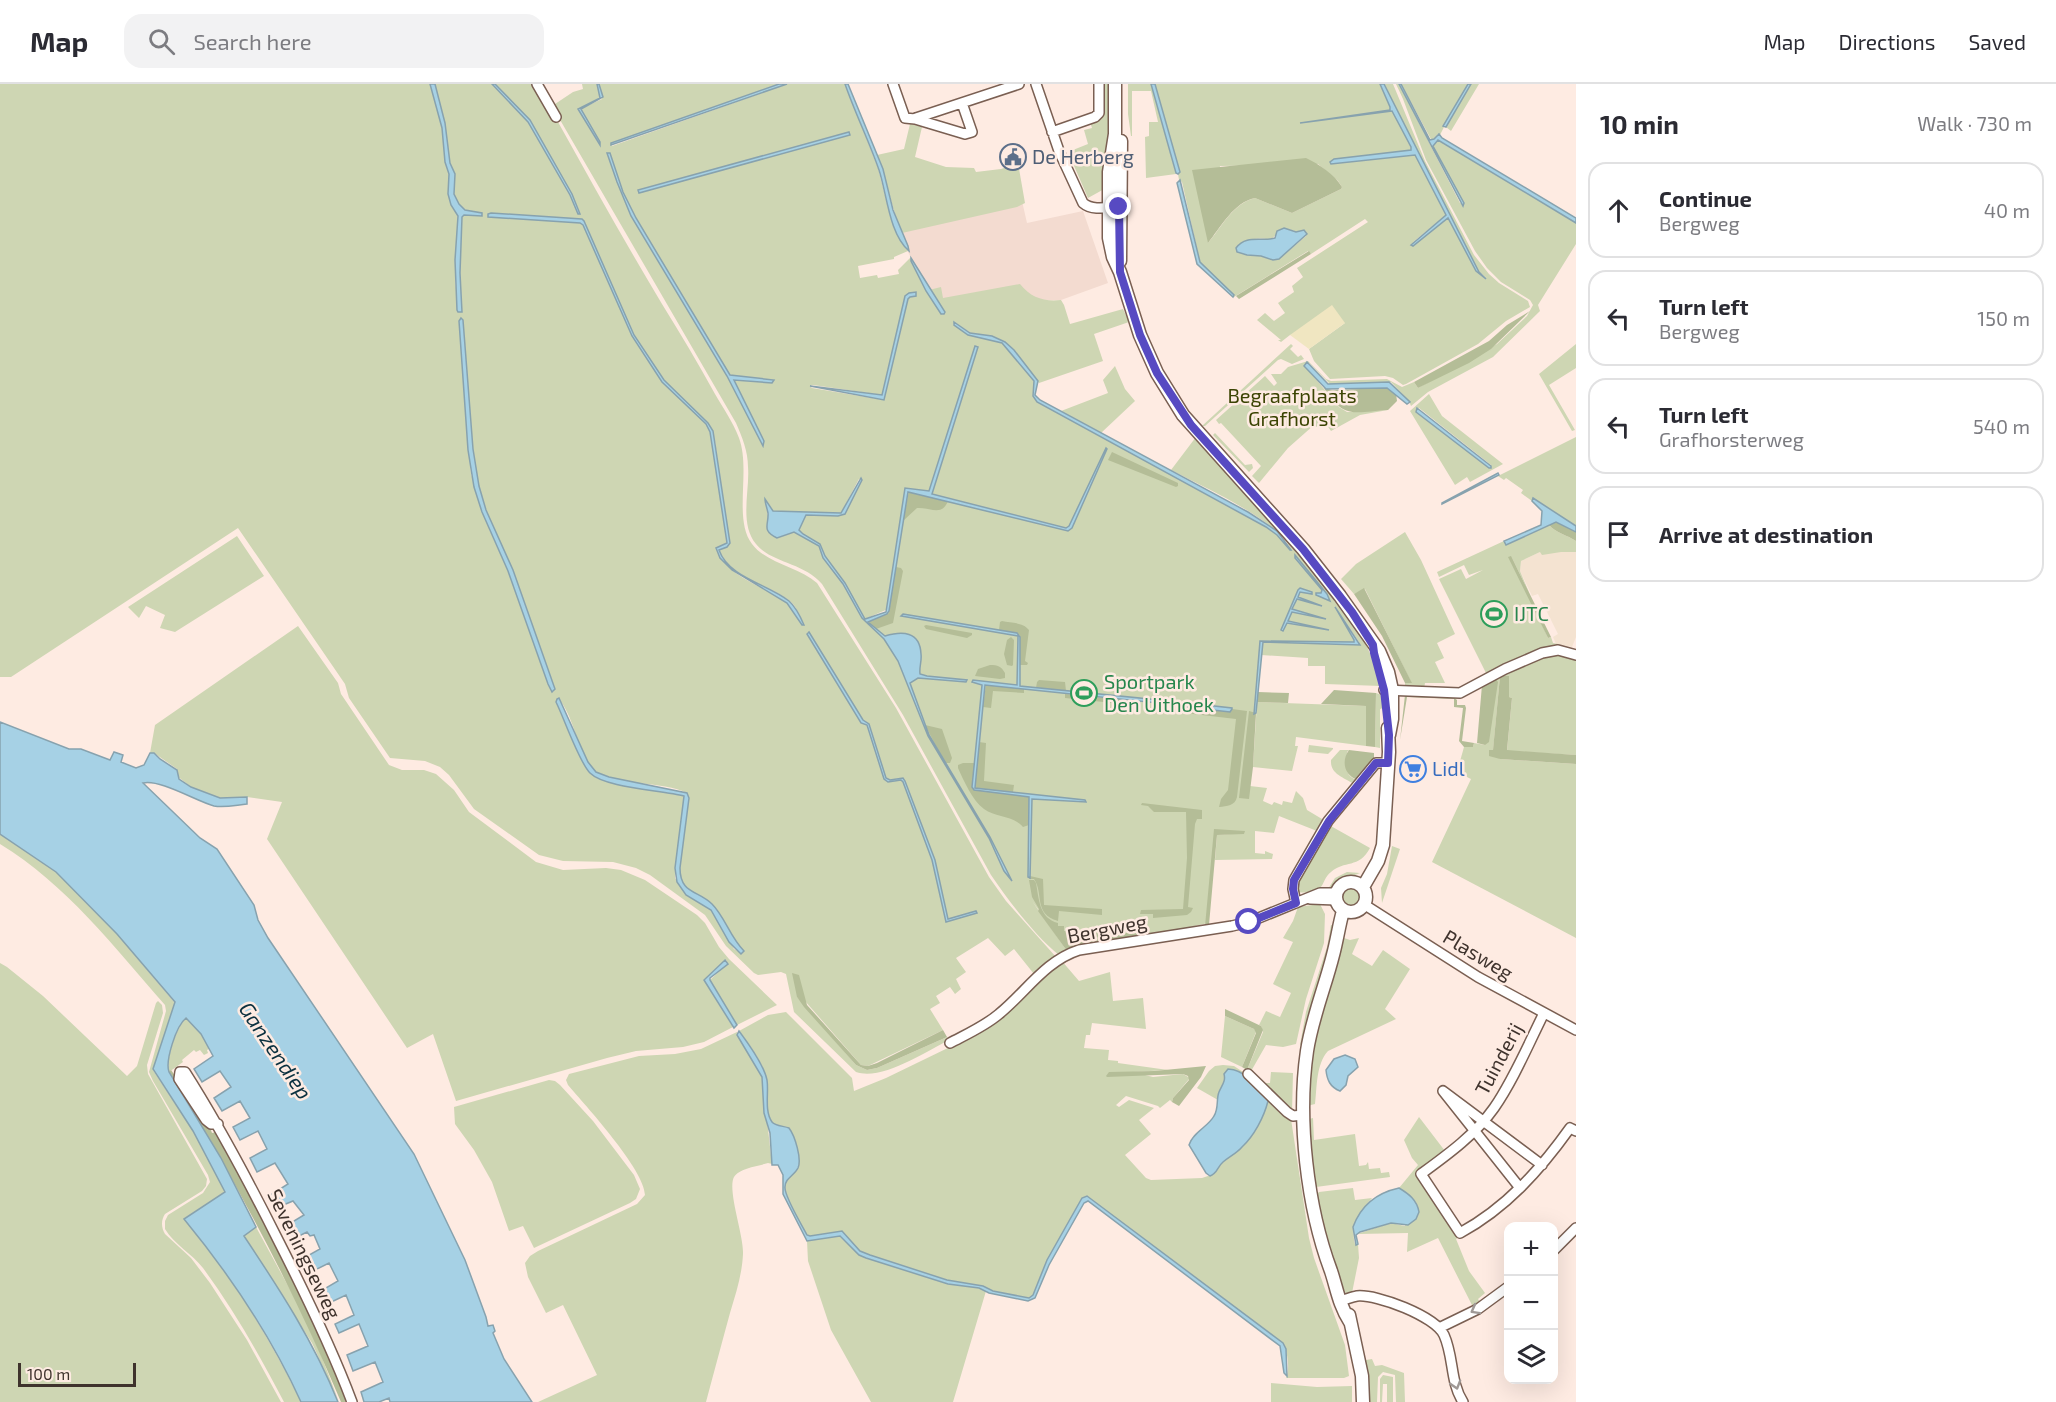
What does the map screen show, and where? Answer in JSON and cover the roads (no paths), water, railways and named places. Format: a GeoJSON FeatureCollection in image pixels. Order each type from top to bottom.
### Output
{"type":"FeatureCollection","features":[{"type":"Feature","properties":{"kind":"main road"},"geometry":{"type":"LineString","coordinates":[[1115,84],[1115,139],[1109,165],[1114,207],[1109,238],[1113,257],[1140,335],[1157,373],[1183,415],[1303,549],[1352,612],[1373,645],[1388,690],[1389,735],[1383,836],[1360,885]]}},
{"type":"Feature","properties":{"kind":"main road"},"geometry":{"type":"LineString","coordinates":[[1342,904],[1357,912],[1365,905],[1367,894],[1360,885],[1349,882],[1342,885],[1342,904],[1334,953],[1316,1009],[1309,1040],[1303,1115],[1316,1224],[1333,1278],[1349,1310],[1362,1376],[1363,1402]]}},
{"type":"Feature","properties":{"kind":"street"},"geometry":{"type":"LineString","coordinates":[[537,84],[556,117]]}},
{"type":"Feature","properties":{"kind":"street"},"geometry":{"type":"LineString","coordinates":[[893,84],[905,118],[915,118],[1019,84]]}},
{"type":"Feature","properties":{"kind":"street"},"geometry":{"type":"LineString","coordinates":[[1036,84],[1059,151],[1083,203],[1087,206],[1114,207]]}},
{"type":"Feature","properties":{"kind":"street"},"geometry":{"type":"LineString","coordinates":[[1052,132],[1095,117],[1099,113],[1099,84]]}},
{"type":"Feature","properties":{"kind":"street"},"geometry":{"type":"LineString","coordinates":[[915,118],[965,134],[972,132],[962,103]]}},
{"type":"Feature","properties":{"kind":"street"},"geometry":{"type":"LineString","coordinates":[[1388,690],[1460,693],[1505,669],[1542,653],[1558,650],[1576,655]]}},
{"type":"Feature","properties":{"kind":"street"},"geometry":{"type":"LineString","coordinates":[[1296,903],[1294,880],[1329,821],[1376,763],[1388,763]]}},
{"type":"Feature","properties":{"kind":"street","name":"Bergweg"},"geometry":{"type":"LineString","coordinates":[[950,1043],[999,1014],[1045,970],[1067,954],[1249,922],[1325,892],[1342,904]]}},
{"type":"Feature","properties":{"kind":"street","name":"Plasweg"},"geometry":{"type":"LineString","coordinates":[[1365,905],[1478,977],[1576,1030]]}},
{"type":"Feature","properties":{"kind":"street","name":"Tuinderij"},"geometry":{"type":"LineString","coordinates":[[1544,1013],[1493,1110],[1474,1131],[1421,1174],[1460,1233],[1488,1216],[1520,1188],[1542,1165],[1570,1128],[1576,1131]]}},
{"type":"Feature","properties":{"kind":"street","name":"Seveningseweg"},"geometry":{"type":"LineString","coordinates":[[218,1124],[209,1123],[199,1111],[179,1079],[180,1072],[185,1072],[218,1124],[308,1299],[352,1402]]}},
{"type":"Feature","properties":{"kind":"street"},"geometry":{"type":"LineString","coordinates":[[1248,1074],[1287,1112],[1293,1116],[1303,1115]]}},
{"type":"Feature","properties":{"kind":"street","name":"Tuinderij"},"geometry":{"type":"LineString","coordinates":[[1520,1188],[1443,1090],[1542,1165]]}},
{"type":"Feature","properties":{"kind":"street"},"geometry":{"type":"LineString","coordinates":[[1558,1246],[1576,1228]]}},
{"type":"Feature","properties":{"kind":"street"},"geometry":{"type":"LineString","coordinates":[[1439,1328],[1478,1310],[1504,1291]]}},
{"type":"Feature","properties":{"kind":"street"},"geometry":{"type":"LineString","coordinates":[[1342,1300],[1361,1296],[1392,1303],[1419,1315],[1439,1328],[1446,1340],[1456,1389],[1463,1402]]}},
{"type":"Feature","properties":{"kind":"water"},"geometry":{"type":"Polygon","coordinates":[[[430,84],[435,84],[445,123],[450,163],[455,174],[454,194],[465,210],[482,213],[482,216],[464,215],[462,217],[460,273],[462,312],[457,310],[455,260],[458,216],[451,205],[448,194],[449,174],[445,162],[442,128],[430,84]]]}},
{"type":"Feature","properties":{"kind":"water"},"geometry":{"type":"Polygon","coordinates":[[[492,84],[495,84],[530,120],[572,194],[580,214],[528,122],[492,84]]]}},
{"type":"Feature","properties":{"kind":"water"},"geometry":{"type":"Polygon","coordinates":[[[597,84],[599,84],[603,97],[581,109],[600,145],[578,109],[600,98],[597,84]]]}},
{"type":"Feature","properties":{"kind":"water"},"geometry":{"type":"Polygon","coordinates":[[[779,84],[787,84],[611,145],[611,143],[779,84]]]}},
{"type":"Feature","properties":{"kind":"water"},"geometry":{"type":"Polygon","coordinates":[[[845,84],[848,84],[883,169],[893,210],[909,251],[897,235],[879,170],[845,84]]]}},
{"type":"Feature","properties":{"kind":"water"},"geometry":{"type":"Polygon","coordinates":[[[1151,84],[1155,84],[1180,172],[1178,174],[1176,173],[1151,84]]]}},
{"type":"Feature","properties":{"kind":"water"},"geometry":{"type":"Polygon","coordinates":[[[1380,84],[1384,84],[1479,272],[1486,279],[1476,271],[1448,218],[1413,246],[1411,245],[1446,215],[1415,155],[1331,164],[1330,162],[1334,159],[1411,150],[1392,111],[1300,123],[1390,110],[1380,84]]]}},
{"type":"Feature","properties":{"kind":"water"},"geometry":{"type":"Polygon","coordinates":[[[1399,84],[1430,140],[1439,134],[1442,138],[1576,218],[1576,223],[1438,140],[1433,146],[1464,203],[1463,206],[1399,84]]]}},
{"type":"Feature","properties":{"kind":"water"},"geometry":{"type":"Polygon","coordinates":[[[1468,84],[1471,84],[1446,127],[1443,126],[1468,84]]]}},
{"type":"Feature","properties":{"kind":"water"},"geometry":{"type":"Polygon","coordinates":[[[849,132],[850,135],[639,193],[638,190],[849,132]]]}},
{"type":"Feature","properties":{"kind":"water"},"geometry":{"type":"Polygon","coordinates":[[[607,153],[610,153],[623,192],[636,218],[730,375],[774,380],[772,383],[734,380],[764,441],[763,446],[727,376],[631,216],[607,153]]]}},
{"type":"Feature","properties":{"kind":"water"},"geometry":{"type":"Polygon","coordinates":[[[1180,180],[1200,262],[1234,295],[1233,297],[1197,264],[1177,183],[1180,180]]]}},
{"type":"Feature","properties":{"kind":"water"},"geometry":{"type":"Polygon","coordinates":[[[491,213],[582,219],[584,221],[634,335],[664,380],[708,423],[713,431],[730,543],[719,550],[724,560],[740,574],[789,601],[804,625],[787,603],[732,570],[720,558],[716,548],[727,543],[710,432],[706,424],[662,382],[632,336],[583,225],[488,217],[491,213]]]}},
{"type":"Feature","properties":{"kind":"water"},"geometry":{"type":"Polygon","coordinates":[[[1284,228],[1296,232],[1304,230],[1307,234],[1279,259],[1273,260],[1237,252],[1236,248],[1244,241],[1275,238],[1277,231],[1284,228]]]}},
{"type":"Feature","properties":{"kind":"water"},"geometry":{"type":"Polygon","coordinates":[[[911,258],[945,312],[944,314],[941,314],[926,291],[911,258]]]}},
{"type":"Feature","properties":{"kind":"water"},"geometry":{"type":"Polygon","coordinates":[[[916,292],[916,296],[908,299],[884,400],[810,386],[882,395],[905,296],[916,292]]]}},
{"type":"Feature","properties":{"kind":"water"},"geometry":{"type":"Polygon","coordinates":[[[461,318],[463,320],[473,449],[479,486],[486,510],[513,570],[555,689],[552,692],[508,571],[482,512],[474,487],[468,450],[459,321],[461,318]]]}},
{"type":"Feature","properties":{"kind":"water"},"geometry":{"type":"Polygon","coordinates":[[[954,322],[970,333],[992,336],[1005,342],[1014,350],[1038,381],[1035,395],[1040,400],[1248,512],[1277,531],[1291,550],[1266,527],[1037,402],[1033,396],[1034,381],[1002,343],[968,335],[954,325],[954,322]]]}},
{"type":"Feature","properties":{"kind":"water"},"geometry":{"type":"Polygon","coordinates":[[[975,346],[978,347],[932,494],[1066,528],[1107,449],[1072,528],[1068,531],[908,492],[889,611],[868,622],[885,636],[904,633],[914,637],[920,646],[920,674],[967,680],[966,682],[918,678],[910,683],[929,735],[990,837],[1012,881],[1004,871],[989,838],[928,736],[898,661],[884,639],[862,618],[843,584],[823,558],[819,546],[794,532],[777,538],[767,530],[768,513],[765,499],[773,511],[841,513],[861,478],[845,514],[838,516],[806,515],[799,530],[820,544],[825,556],[845,583],[865,619],[886,612],[905,488],[929,491],[975,346]]]}},
{"type":"Feature","properties":{"kind":"water"},"geometry":{"type":"Polygon","coordinates":[[[1307,362],[1328,384],[1389,382],[1410,402],[1407,404],[1387,388],[1326,389],[1304,366],[1307,362]]]}},
{"type":"Feature","properties":{"kind":"water"},"geometry":{"type":"Polygon","coordinates":[[[1417,408],[1491,466],[1491,468],[1416,412],[1417,408]]]}},
{"type":"Feature","properties":{"kind":"water"},"geometry":{"type":"Polygon","coordinates":[[[1498,473],[1499,475],[1442,504],[1442,503],[1498,473]]]}},
{"type":"Feature","properties":{"kind":"water"},"geometry":{"type":"Polygon","coordinates":[[[1533,498],[1576,526],[1576,532],[1556,522],[1506,545],[1504,541],[1541,525],[1542,511],[1532,501],[1533,498]]]}},
{"type":"Feature","properties":{"kind":"water"},"geometry":{"type":"Polygon","coordinates":[[[1295,555],[1327,594],[1330,601],[1316,595],[1322,590],[1295,558],[1295,555]]]}},
{"type":"Feature","properties":{"kind":"water"},"geometry":{"type":"Polygon","coordinates":[[[1300,588],[1312,594],[1300,592],[1298,597],[1322,606],[1297,599],[1292,609],[1326,619],[1292,612],[1288,621],[1329,630],[1287,623],[1283,631],[1281,630],[1300,588]]]}},
{"type":"Feature","properties":{"kind":"water"},"geometry":{"type":"Polygon","coordinates":[[[1335,607],[1360,645],[1263,642],[1256,713],[1254,714],[1260,641],[1354,642],[1335,607]]]}},
{"type":"Feature","properties":{"kind":"water"},"geometry":{"type":"Polygon","coordinates":[[[903,614],[1017,633],[1020,637],[1020,686],[1159,700],[1158,703],[985,685],[975,788],[1085,800],[1086,802],[1032,799],[1030,878],[1028,877],[1029,797],[974,790],[972,787],[982,685],[972,682],[973,680],[1017,685],[1018,636],[901,616],[903,614]]]}},
{"type":"Feature","properties":{"kind":"water"},"geometry":{"type":"Polygon","coordinates":[[[809,632],[863,720],[869,724],[886,778],[890,780],[903,778],[905,781],[935,860],[948,919],[976,911],[977,913],[946,922],[932,860],[903,782],[901,780],[888,782],[884,779],[867,725],[861,723],[807,634],[809,632]]]}},
{"type":"Feature","properties":{"kind":"water"},"geometry":{"type":"Polygon","coordinates":[[[559,698],[588,762],[596,772],[609,777],[687,793],[689,798],[680,868],[683,883],[717,909],[744,951],[741,954],[729,942],[711,910],[686,895],[677,882],[675,868],[684,796],[608,782],[590,773],[556,702],[559,698]]]}},
{"type":"Feature","properties":{"kind":"water"},"geometry":{"type":"Polygon","coordinates":[[[1169,701],[1232,709],[1230,712],[1169,705],[1169,701]]]}},
{"type":"Feature","properties":{"kind":"water","name":"Ganzendiep"},"geometry":{"type":"Polygon","coordinates":[[[0,722],[69,749],[81,749],[110,760],[114,752],[123,755],[121,762],[136,768],[144,765],[150,753],[154,753],[177,770],[179,779],[191,787],[220,798],[247,797],[247,804],[214,806],[159,784],[143,783],[200,838],[217,849],[254,905],[258,920],[268,938],[414,1154],[465,1260],[488,1326],[493,1325],[495,1331],[493,1333],[504,1359],[532,1402],[390,1402],[389,1398],[379,1402],[364,1402],[361,1392],[383,1382],[375,1362],[353,1371],[347,1355],[368,1346],[359,1324],[339,1333],[335,1324],[354,1315],[346,1295],[325,1305],[319,1292],[338,1281],[329,1263],[309,1273],[302,1259],[320,1249],[314,1235],[310,1236],[307,1232],[291,1240],[284,1227],[304,1215],[293,1201],[276,1208],[269,1196],[288,1184],[275,1163],[257,1172],[250,1158],[267,1149],[258,1131],[240,1140],[233,1127],[250,1118],[240,1101],[222,1111],[214,1098],[231,1087],[220,1071],[202,1082],[194,1069],[213,1056],[201,1034],[186,1018],[172,1044],[169,1072],[221,1158],[256,1227],[244,1236],[307,1337],[338,1402],[301,1402],[263,1330],[217,1262],[184,1219],[225,1192],[193,1131],[153,1069],[175,1002],[117,934],[56,872],[0,834],[0,722]]]}},
{"type":"Feature","properties":{"kind":"water"},"geometry":{"type":"Polygon","coordinates":[[[725,960],[728,964],[710,980],[737,1025],[734,1028],[704,980],[725,960]]]}},
{"type":"Feature","properties":{"kind":"water"},"geometry":{"type":"Polygon","coordinates":[[[739,1031],[763,1068],[767,1080],[767,1107],[772,1122],[789,1128],[796,1142],[799,1164],[796,1171],[786,1181],[785,1191],[807,1235],[842,1231],[860,1251],[870,1255],[947,1280],[983,1286],[993,1291],[1029,1298],[1033,1295],[1047,1260],[1082,1198],[1087,1196],[1283,1343],[1286,1349],[1287,1376],[1284,1373],[1280,1346],[1088,1201],[1084,1203],[1049,1265],[1035,1298],[1028,1301],[989,1293],[979,1288],[948,1284],[866,1258],[859,1255],[840,1236],[807,1241],[783,1194],[783,1175],[778,1165],[772,1165],[770,1133],[764,1113],[762,1077],[737,1035],[739,1031]]]}},
{"type":"Feature","properties":{"kind":"water"},"geometry":{"type":"Polygon","coordinates":[[[1345,1055],[1355,1059],[1358,1067],[1348,1076],[1346,1085],[1340,1091],[1330,1083],[1326,1070],[1334,1059],[1345,1055]]]}},
{"type":"Feature","properties":{"kind":"water"},"geometry":{"type":"Polygon","coordinates":[[[1228,1069],[1246,1076],[1268,1101],[1251,1137],[1210,1176],[1189,1145],[1214,1116],[1224,1074],[1228,1069]]]}},
{"type":"Feature","properties":{"kind":"water"},"geometry":{"type":"Polygon","coordinates":[[[1399,1188],[1416,1204],[1419,1212],[1416,1219],[1408,1225],[1391,1223],[1360,1232],[1356,1235],[1358,1244],[1356,1245],[1353,1227],[1360,1212],[1376,1197],[1399,1188]]]}},
{"type":"Feature","properties":{"kind":"place","name":"De Herberg"},"geometry":{"type":"Point","coordinates":[1013,157]}},
{"type":"Feature","properties":{"kind":"place","name":"IJTC"},"geometry":{"type":"Point","coordinates":[1494,614]}},
{"type":"Feature","properties":{"kind":"place","name":"Sportpark Den Uithoek"},"geometry":{"type":"Point","coordinates":[1084,693]}},
{"type":"Feature","properties":{"kind":"place","name":"Lidl"},"geometry":{"type":"Point","coordinates":[1413,769]}},
{"type":"Feature","properties":{"kind":"park label","name":"Begraafplaats Grafhorst"},"geometry":{"type":"Point","coordinates":[1292,408]}}]}
